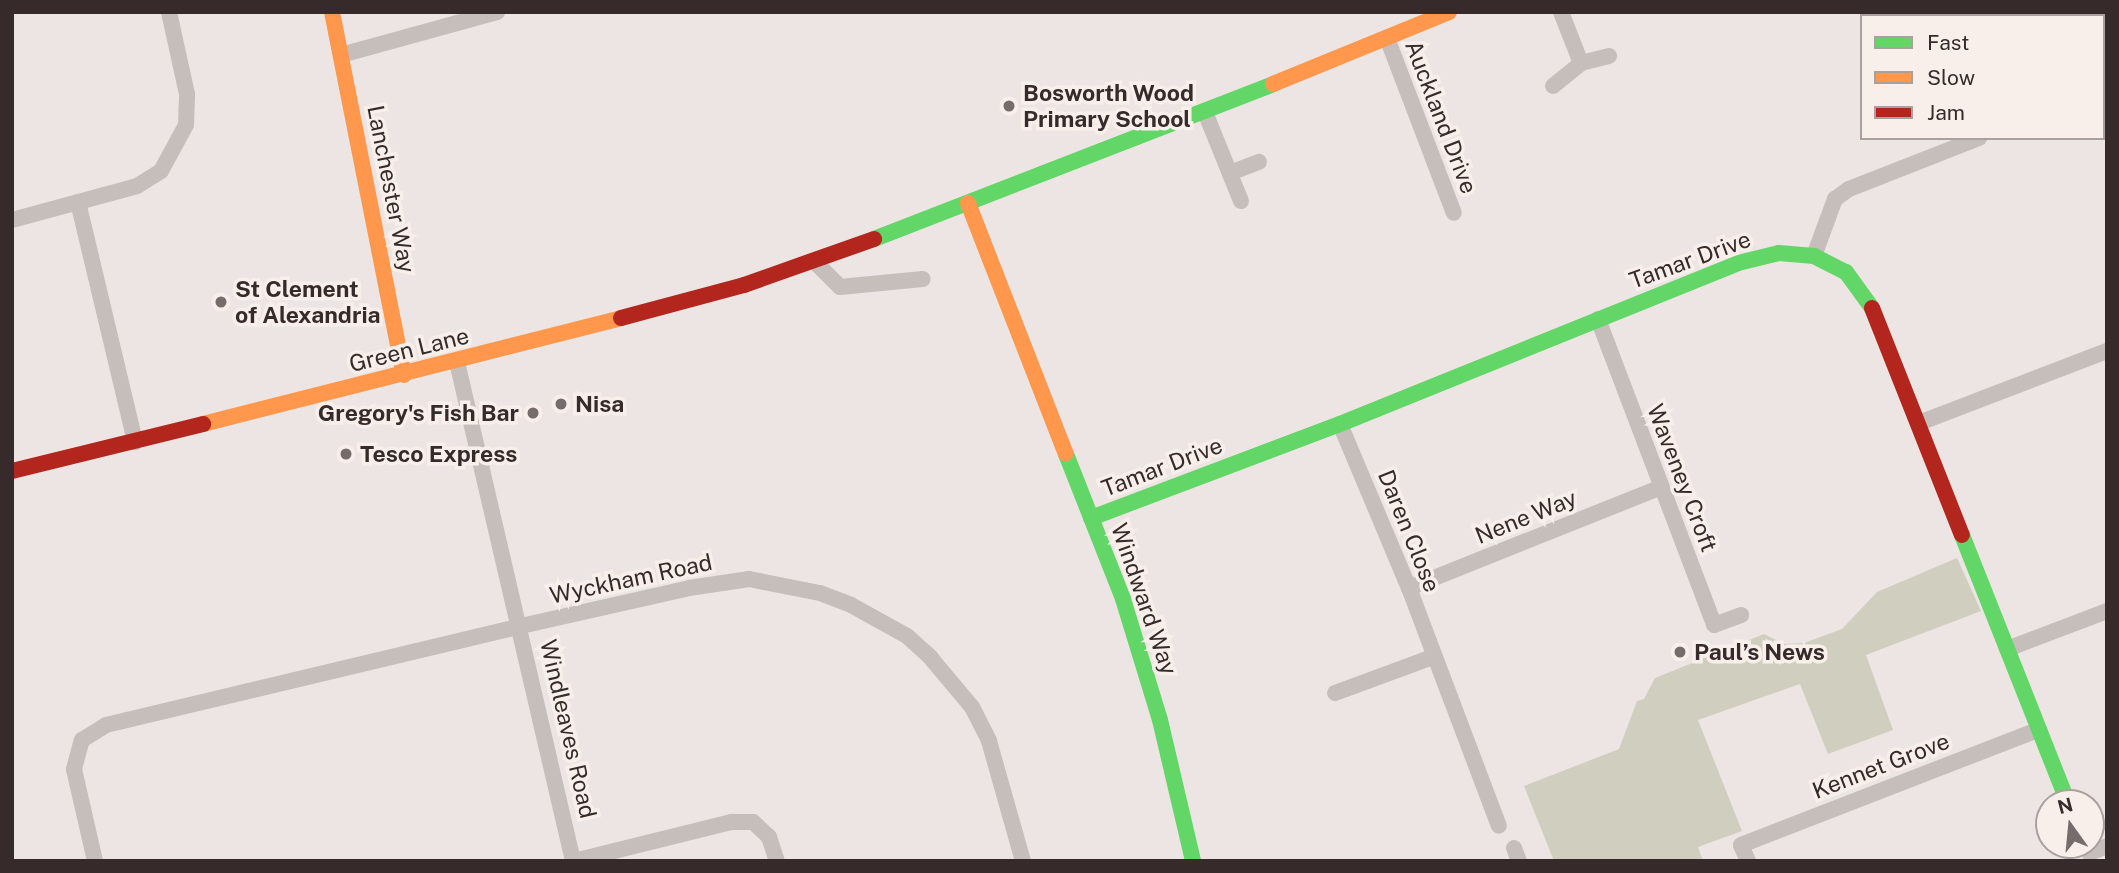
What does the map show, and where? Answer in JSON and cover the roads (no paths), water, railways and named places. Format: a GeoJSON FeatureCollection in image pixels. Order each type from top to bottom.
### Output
{"type":"FeatureCollection","features":[{"type":"Feature","properties":{"kind":"street"},"geometry":{"type":"LineString","coordinates":[[12,220],[137,186],[161,171],[180,142],[187,94],[169,12]]}},
{"type":"Feature","properties":{"kind":"street","name":"Lanchester Way"},"geometry":{"type":"LineString","coordinates":[[332,12],[404,375]]}},
{"type":"Feature","properties":{"kind":"street"},"geometry":{"type":"LineString","coordinates":[[341,55],[496,12]]}},
{"type":"Feature","properties":{"kind":"street","name":"Auckland Drive"},"geometry":{"type":"LineString","coordinates":[[968,203],[1206,112],[1449,12]]}},
{"type":"Feature","properties":{"kind":"street"},"geometry":{"type":"LineString","coordinates":[[1561,12],[1581,63]]}},
{"type":"Feature","properties":{"kind":"street","name":"Auckland Drive"},"geometry":{"type":"LineString","coordinates":[[1387,38],[1454,213]]}},
{"type":"Feature","properties":{"kind":"street"},"geometry":{"type":"LineString","coordinates":[[1553,86],[1581,63],[1609,56]]}},
{"type":"Feature","properties":{"kind":"street"},"geometry":{"type":"LineString","coordinates":[[1206,112],[1241,201]]}},
{"type":"Feature","properties":{"kind":"street"},"geometry":{"type":"LineString","coordinates":[[1814,256],[1835,199],[1849,189],[1974,140]]}},
{"type":"Feature","properties":{"kind":"street"},"geometry":{"type":"LineString","coordinates":[[1230,173],[1259,162]]}},
{"type":"Feature","properties":{"kind":"street"},"geometry":{"type":"LineString","coordinates":[[78,202],[135,442]]}},
{"type":"Feature","properties":{"kind":"street","name":"Green Lane"},"geometry":{"type":"LineString","coordinates":[[12,471],[457,362],[815,262],[968,203]]}},
{"type":"Feature","properties":{"kind":"street","name":"Windward Way"},"geometry":{"type":"LineString","coordinates":[[968,203],[1123,599],[1160,720],[1193,861]]}},
{"type":"Feature","properties":{"kind":"street","name":"Tamar Drive"},"geometry":{"type":"LineString","coordinates":[[1091,517],[1340,424],[1738,263],[1779,253],[1814,256],[1846,272],[1864,293],[1919,423],[2062,789]]}},
{"type":"Feature","properties":{"kind":"street"},"geometry":{"type":"LineString","coordinates":[[815,262],[840,286],[923,279]]}},
{"type":"Feature","properties":{"kind":"street","name":"Waveney Croft"},"geometry":{"type":"LineString","coordinates":[[1598,319],[1714,625],[1741,615]]}},
{"type":"Feature","properties":{"kind":"street"},"geometry":{"type":"LineString","coordinates":[[1919,423],[2107,351]]}},
{"type":"Feature","properties":{"kind":"street","name":"Windleaves Road"},"geometry":{"type":"LineString","coordinates":[[457,362],[574,861]]}},
{"type":"Feature","properties":{"kind":"street","name":"Daren Close"},"geometry":{"type":"LineString","coordinates":[[1340,424],[1409,588],[1499,826]]}},
{"type":"Feature","properties":{"kind":"street","name":"Nene Way"},"geometry":{"type":"LineString","coordinates":[[1409,588],[1661,488]]}},
{"type":"Feature","properties":{"kind":"street","name":"Wyckham Road"},"geometry":{"type":"LineString","coordinates":[[95,861],[74,769],[82,740],[106,725],[521,626],[689,588],[750,579],[820,593],[852,605],[907,636],[951,679],[972,707],[999,763],[1023,861]]}},
{"type":"Feature","properties":{"kind":"street"},"geometry":{"type":"LineString","coordinates":[[2007,649],[2107,611]]}},
{"type":"Feature","properties":{"kind":"street"},"geometry":{"type":"LineString","coordinates":[[1335,692],[1433,657]]}},
{"type":"Feature","properties":{"kind":"street","name":"Kennet Grove"},"geometry":{"type":"LineString","coordinates":[[1748,861],[1741,845],[2037,730]]}},
{"type":"Feature","properties":{"kind":"street"},"geometry":{"type":"LineString","coordinates":[[574,861],[732,822],[753,822],[769,837],[777,861]]}},
{"type":"Feature","properties":{"kind":"place","name":"Bosworth Wood Primary School"},"geometry":{"type":"Point","coordinates":[1009,106]}},
{"type":"Feature","properties":{"kind":"place","name":"St Clement of Alexandria"},"geometry":{"type":"Point","coordinates":[221,302]}},
{"type":"Feature","properties":{"kind":"place","name":"Nisa"},"geometry":{"type":"Point","coordinates":[561,404]}},
{"type":"Feature","properties":{"kind":"place","name":"Gregory's Fish Bar"},"geometry":{"type":"Point","coordinates":[533,413]}},
{"type":"Feature","properties":{"kind":"place","name":"Tesco Express"},"geometry":{"type":"Point","coordinates":[346,454]}},
{"type":"Feature","properties":{"kind":"place","name":"Paul’s News"},"geometry":{"type":"Point","coordinates":[1680,652]}}]}
